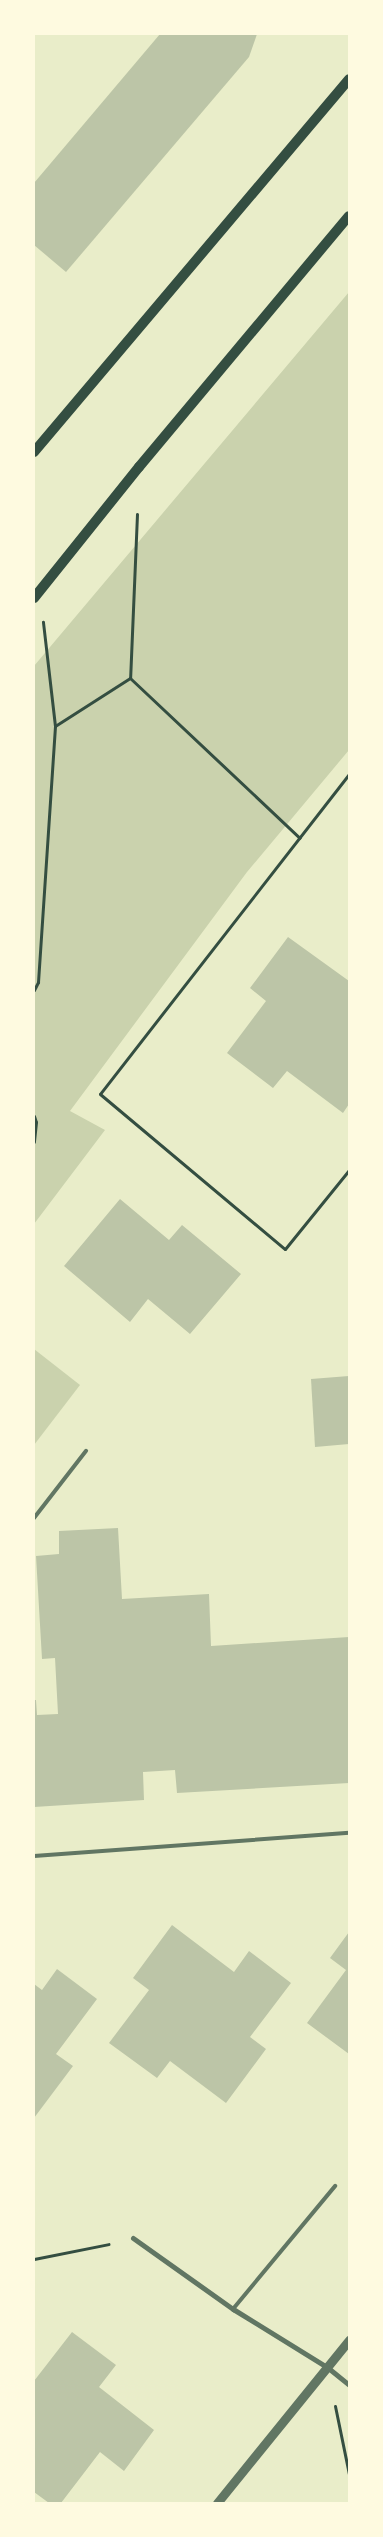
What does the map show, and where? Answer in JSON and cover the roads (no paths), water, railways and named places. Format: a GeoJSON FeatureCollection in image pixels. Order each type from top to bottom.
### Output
{"type":"FeatureCollection","features":[{"type":"Feature","properties":{"kind":"main road"},"geometry":{"type":"LineString","coordinates":[[34,452],[349,80]]}},
{"type":"Feature","properties":{"kind":"main road"},"geometry":{"type":"LineString","coordinates":[[37,594],[139,467],[349,216]]}},
{"type":"Feature","properties":{"kind":"street"},"geometry":{"type":"LineString","coordinates":[[133,2238],[233,2309],[327,2367],[349,2385]]}},
{"type":"Feature","properties":{"kind":"street"},"geometry":{"type":"LineString","coordinates":[[216,2503],[349,2340]]}},
{"type":"Feature","properties":{"kind":"lane"},"geometry":{"type":"LineString","coordinates":[[34,1518],[86,1451]]}},
{"type":"Feature","properties":{"kind":"lane"},"geometry":{"type":"LineString","coordinates":[[34,1856],[349,1833]]}},
{"type":"Feature","properties":{"kind":"lane"},"geometry":{"type":"LineString","coordinates":[[233,2309],[335,2186]]}}]}
